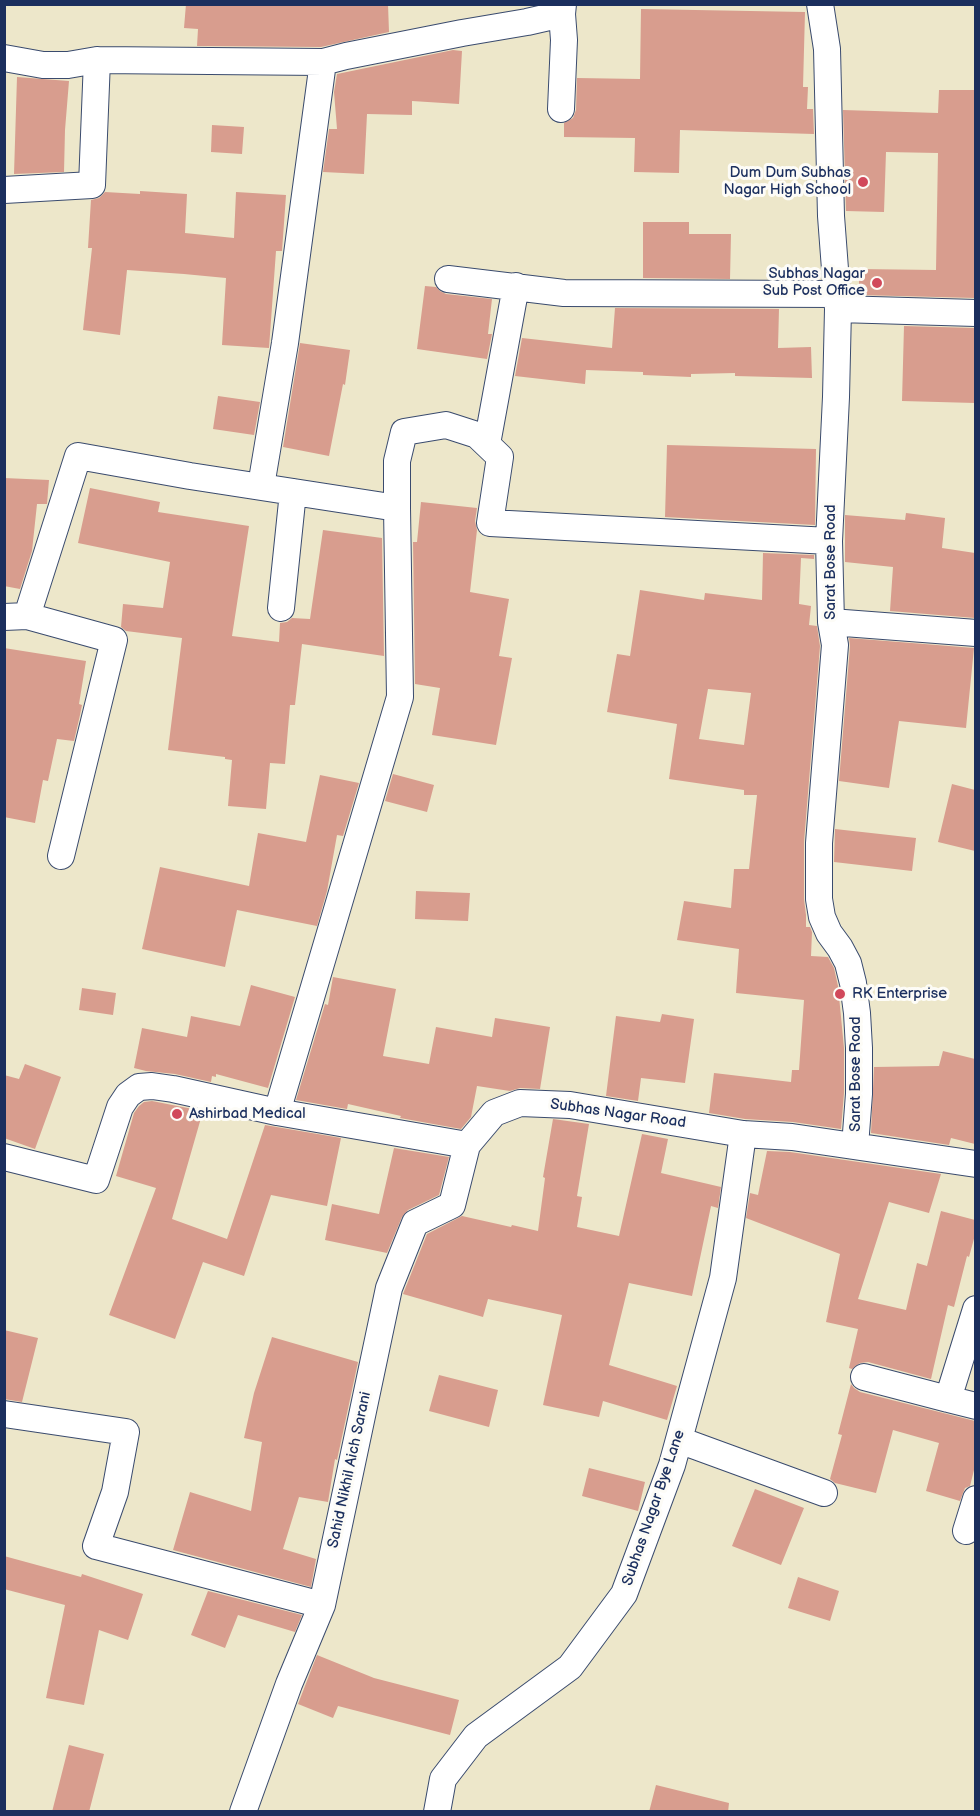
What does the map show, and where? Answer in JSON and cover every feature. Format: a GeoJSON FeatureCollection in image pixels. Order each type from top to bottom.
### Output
{"type":"FeatureCollection","features":[{"type":"Feature","properties":{"kind":"street","name":"Sarat Bose Road"},"geometry":{"type":"LineString","coordinates":[[820,4],[827,49],[831,216],[837,301],[836,397],[828,541],[831,622],[835,645],[819,843],[819,899],[828,933],[848,963],[853,983],[859,1048],[859,1094],[855,1146]]}},
{"type":"Feature","properties":{"kind":"street"},"geometry":{"type":"LineString","coordinates":[[4,58],[43,65],[68,65],[97,60],[323,62],[562,9],[564,40],[561,110]]}},
{"type":"Feature","properties":{"kind":"street"},"geometry":{"type":"LineString","coordinates":[[4,190],[92,185],[97,60]]}},
{"type":"Feature","properties":{"kind":"street"},"geometry":{"type":"LineString","coordinates":[[261,486],[285,343],[323,62]]}},
{"type":"Feature","properties":{"kind":"street"},"geometry":{"type":"LineString","coordinates":[[448,279],[564,293],[837,301],[975,313]]}},
{"type":"Feature","properties":{"kind":"street"},"geometry":{"type":"LineString","coordinates":[[487,444],[516,286]]}},
{"type":"Feature","properties":{"kind":"street"},"geometry":{"type":"LineString","coordinates":[[277,1112],[400,697],[397,508],[398,460],[404,432],[446,425],[477,435],[500,457],[490,523],[828,541]]}},
{"type":"Feature","properties":{"kind":"street"},"geometry":{"type":"LineString","coordinates":[[61,856],[114,640],[16,616],[78,456],[397,508]]}},
{"type":"Feature","properties":{"kind":"street"},"geometry":{"type":"LineString","coordinates":[[281,608],[293,492]]}},
{"type":"Feature","properties":{"kind":"street"},"geometry":{"type":"LineString","coordinates":[[831,622],[975,633]]}},
{"type":"Feature","properties":{"kind":"street"},"geometry":{"type":"LineString","coordinates":[[4,1157],[96,1180],[120,1107],[128,1095],[139,1087],[152,1086],[277,1112],[467,1145]]}},
{"type":"Feature","properties":{"kind":"street","name":"Subhas Nagar Road"},"geometry":{"type":"LineString","coordinates":[[467,1145],[494,1113],[520,1103],[570,1105],[743,1134],[792,1137],[975,1164]]}},
{"type":"Feature","properties":{"kind":"street","name":"Subhas Nagar Bye Lane"},"geometry":{"type":"LineString","coordinates":[[436,1812],[443,1779],[476,1736],[570,1667],[624,1594],[672,1465],[723,1278],[743,1134]]}},
{"type":"Feature","properties":{"kind":"street","name":"Sahid Nikhil Aich Sarani"},"geometry":{"type":"LineString","coordinates":[[243,1812],[289,1684],[322,1605],[389,1288],[415,1223],[452,1205],[467,1145]]}},
{"type":"Feature","properties":{"kind":"street"},"geometry":{"type":"LineString","coordinates":[[948,1398],[975,1310]]}},
{"type":"Feature","properties":{"kind":"street"},"geometry":{"type":"LineString","coordinates":[[864,1377],[975,1406]]}},
{"type":"Feature","properties":{"kind":"street"},"geometry":{"type":"LineString","coordinates":[[4,1414],[126,1432],[115,1492],[96,1546],[322,1605]]}},
{"type":"Feature","properties":{"kind":"street"},"geometry":{"type":"LineString","coordinates":[[679,1440],[824,1493]]}},
{"type":"Feature","properties":{"kind":"street"},"geometry":{"type":"LineString","coordinates":[[966,1531],[975,1499]]}},
{"type":"Feature","properties":{"kind":"building"},"geometry":{"type":"Polygon","coordinates":[[[186,4],[388,4],[389,32],[321,47],[197,46],[198,29],[184,28],[186,4]]]}},
{"type":"Feature","properties":{"kind":"building"},"geometry":{"type":"Polygon","coordinates":[[[641,9],[805,12],[803,87],[808,87],[807,109],[813,109],[814,134],[680,130],[679,173],[634,172],[635,138],[564,137],[564,123],[573,118],[576,110],[577,78],[640,79],[641,9]]]}},
{"type":"Feature","properties":{"kind":"building"},"geometry":{"type":"Polygon","coordinates":[[[453,50],[462,51],[459,104],[412,101],[412,115],[367,114],[364,174],[323,172],[329,129],[337,129],[334,92],[337,74],[453,50]]]}},
{"type":"Feature","properties":{"kind":"building"},"geometry":{"type":"Polygon","coordinates":[[[17,77],[69,81],[64,172],[14,174],[17,77]]]}},
{"type":"Feature","properties":{"kind":"building","name":"Dum Dum Subhas Nagar High School"},"geometry":{"type":"Polygon","coordinates":[[[939,90],[975,90],[975,298],[859,295],[859,269],[936,270],[938,153],[886,152],[884,212],[846,211],[843,110],[938,113],[939,90]]]}},
{"type":"Feature","properties":{"kind":"building"},"geometry":{"type":"Polygon","coordinates":[[[212,125],[244,127],[242,154],[211,152],[212,125]]]}},
{"type":"Feature","properties":{"kind":"building"},"geometry":{"type":"Polygon","coordinates":[[[140,191],[187,194],[185,233],[234,238],[236,192],[286,195],[282,251],[276,251],[269,348],[222,345],[226,278],[127,270],[120,335],[83,330],[92,248],[88,248],[91,200],[99,198],[105,192],[140,194],[140,191]]]}},
{"type":"Feature","properties":{"kind":"building"},"geometry":{"type":"Polygon","coordinates":[[[643,222],[689,222],[689,234],[731,234],[730,279],[643,278],[643,222]]]}},
{"type":"Feature","properties":{"kind":"building"},"geometry":{"type":"Polygon","coordinates":[[[425,286],[436,287],[446,294],[492,299],[488,334],[492,334],[487,359],[417,349],[425,286]]]}},
{"type":"Feature","properties":{"kind":"building"},"geometry":{"type":"Polygon","coordinates":[[[615,308],[779,309],[778,348],[811,347],[812,378],[735,376],[735,373],[691,374],[691,377],[586,370],[585,384],[515,376],[522,338],[612,348],[615,308]]]}},
{"type":"Feature","properties":{"kind":"building"},"geometry":{"type":"Polygon","coordinates":[[[904,326],[975,328],[975,403],[902,401],[904,326]]]}},
{"type":"Feature","properties":{"kind":"building"},"geometry":{"type":"Polygon","coordinates":[[[300,343],[350,350],[345,385],[343,384],[329,456],[283,447],[300,343]]]}},
{"type":"Feature","properties":{"kind":"building"},"geometry":{"type":"Polygon","coordinates":[[[218,396],[260,402],[254,435],[213,429],[218,396]]]}},
{"type":"Feature","properties":{"kind":"building"},"geometry":{"type":"Polygon","coordinates":[[[667,445],[816,449],[815,525],[665,517],[667,445]]]}},
{"type":"Feature","properties":{"kind":"building"},"geometry":{"type":"Polygon","coordinates":[[[4,478],[49,480],[47,504],[37,504],[32,551],[20,589],[4,586],[4,478]]]}},
{"type":"Feature","properties":{"kind":"building"},"geometry":{"type":"Polygon","coordinates":[[[90,488],[160,502],[158,512],[249,526],[232,636],[279,642],[280,623],[292,618],[310,619],[323,530],[382,538],[384,656],[302,644],[295,705],[290,705],[285,764],[270,763],[266,809],[228,806],[232,760],[225,759],[225,757],[168,750],[182,638],[126,631],[121,627],[123,604],[163,608],[170,562],[78,543],[90,488]]]}},
{"type":"Feature","properties":{"kind":"building"},"geometry":{"type":"Polygon","coordinates":[[[421,502],[477,508],[475,521],[477,530],[470,592],[509,599],[499,656],[512,658],[496,745],[432,735],[440,688],[415,684],[413,542],[417,542],[421,502]]]}},
{"type":"Feature","properties":{"kind":"building"},"geometry":{"type":"Polygon","coordinates":[[[906,513],[945,518],[942,548],[975,553],[975,618],[890,611],[893,567],[845,562],[845,515],[905,520],[906,513]]]}},
{"type":"Feature","properties":{"kind":"building"},"geometry":{"type":"Polygon","coordinates":[[[763,553],[814,555],[814,559],[801,558],[799,604],[811,606],[809,625],[817,626],[820,646],[804,842],[804,899],[806,927],[810,927],[812,932],[811,956],[828,957],[834,968],[838,986],[844,1048],[841,1129],[709,1113],[714,1073],[791,1082],[792,1070],[799,1070],[804,1000],[736,993],[739,949],[677,940],[684,901],[731,908],[734,869],[749,869],[757,795],[744,795],[744,790],[669,779],[677,724],[607,712],[617,654],[630,656],[640,590],[704,600],[705,593],[762,600],[763,553]],[[708,689],[699,739],[744,745],[751,693],[708,689]]]}},
{"type":"Feature","properties":{"kind":"building"},"geometry":{"type":"Polygon","coordinates":[[[849,638],[974,648],[966,728],[899,721],[889,788],[839,781],[849,638]]]}},
{"type":"Feature","properties":{"kind":"building"},"geometry":{"type":"Polygon","coordinates":[[[4,648],[86,661],[79,704],[82,705],[74,741],[57,739],[48,781],[43,780],[35,823],[4,817],[4,648]]]}},
{"type":"Feature","properties":{"kind":"building"},"geometry":{"type":"Polygon","coordinates":[[[393,774],[434,785],[427,812],[385,801],[393,774]]]}},
{"type":"Feature","properties":{"kind":"building"},"geometry":{"type":"Polygon","coordinates":[[[320,775],[359,783],[343,836],[337,835],[327,891],[317,926],[237,910],[225,967],[142,949],[160,867],[249,886],[258,833],[306,842],[320,775]]]}},
{"type":"Feature","properties":{"kind":"building"},"geometry":{"type":"Polygon","coordinates":[[[952,784],[975,790],[975,851],[938,842],[952,784]]]}},
{"type":"Feature","properties":{"kind":"building"},"geometry":{"type":"Polygon","coordinates":[[[835,829],[916,838],[912,871],[834,862],[835,829]]]}},
{"type":"Feature","properties":{"kind":"building"},"geometry":{"type":"Polygon","coordinates":[[[416,891],[470,893],[468,921],[415,919],[416,891]]]}},
{"type":"Feature","properties":{"kind":"building"},"geometry":{"type":"Polygon","coordinates":[[[333,977],[396,989],[383,1056],[429,1064],[436,1027],[492,1037],[495,1018],[550,1027],[540,1089],[520,1088],[510,1091],[477,1086],[471,1117],[461,1129],[400,1118],[401,1116],[348,1104],[347,1109],[296,1100],[325,1004],[328,1005],[333,977]]]}},
{"type":"Feature","properties":{"kind":"building"},"geometry":{"type":"Polygon","coordinates":[[[251,985],[295,997],[268,1088],[216,1074],[216,1077],[212,1076],[211,1082],[134,1068],[142,1028],[187,1037],[191,1016],[240,1026],[251,985]]]}},
{"type":"Feature","properties":{"kind":"building"},"geometry":{"type":"Polygon","coordinates":[[[82,988],[116,993],[113,1015],[79,1010],[82,988]]]}},
{"type":"Feature","properties":{"kind":"building"},"geometry":{"type":"Polygon","coordinates":[[[662,1014],[694,1019],[685,1083],[641,1078],[638,1101],[606,1096],[616,1016],[660,1022],[662,1014]]]}},
{"type":"Feature","properties":{"kind":"building"},"geometry":{"type":"Polygon","coordinates":[[[943,1051],[975,1059],[975,1144],[951,1138],[949,1145],[871,1133],[874,1067],[939,1066],[943,1051]]]}},
{"type":"Feature","properties":{"kind":"building"},"geometry":{"type":"Polygon","coordinates":[[[25,1064],[61,1077],[35,1149],[4,1138],[4,1075],[19,1079],[25,1064]]]}},
{"type":"Feature","properties":{"kind":"building"},"geometry":{"type":"Polygon","coordinates":[[[152,1101],[203,1111],[172,1219],[227,1239],[265,1125],[341,1138],[327,1206],[271,1195],[244,1276],[203,1262],[175,1339],[109,1315],[156,1188],[116,1176],[134,1113],[144,1102],[152,1101]]]}},
{"type":"Feature","properties":{"kind":"building"},"geometry":{"type":"Polygon","coordinates":[[[553,1119],[589,1124],[577,1196],[582,1197],[577,1227],[619,1236],[642,1134],[668,1139],[661,1173],[721,1187],[718,1208],[711,1206],[692,1296],[629,1283],[609,1365],[677,1386],[667,1420],[603,1401],[599,1417],[543,1405],[562,1315],[488,1299],[483,1317],[403,1294],[427,1234],[462,1216],[538,1231],[545,1178],[543,1177],[553,1119]]]}},
{"type":"Feature","properties":{"kind":"building"},"geometry":{"type":"Polygon","coordinates":[[[394,1148],[449,1157],[439,1195],[408,1210],[402,1217],[387,1253],[325,1240],[332,1204],[379,1214],[394,1148]]]}},
{"type":"Feature","properties":{"kind":"building"},"geometry":{"type":"Polygon","coordinates":[[[767,1151],[790,1152],[941,1174],[929,1213],[889,1202],[858,1299],[906,1310],[917,1263],[927,1266],[941,1211],[975,1220],[975,1235],[969,1257],[967,1256],[954,1307],[948,1305],[931,1379],[868,1362],[860,1363],[852,1369],[849,1368],[858,1329],[826,1322],[840,1254],[746,1218],[750,1193],[758,1195],[767,1151]]]}},
{"type":"Feature","properties":{"kind":"building"},"geometry":{"type":"Polygon","coordinates":[[[4,1330],[38,1338],[22,1402],[4,1399],[4,1330]]]}},
{"type":"Feature","properties":{"kind":"building"},"geometry":{"type":"Polygon","coordinates":[[[272,1337],[358,1362],[337,1460],[335,1459],[328,1502],[299,1497],[283,1549],[316,1559],[311,1587],[173,1550],[190,1492],[251,1511],[262,1442],[244,1438],[254,1393],[272,1337]]]}},
{"type":"Feature","properties":{"kind":"building"},"geometry":{"type":"Polygon","coordinates":[[[439,1375],[498,1390],[489,1427],[429,1411],[439,1375]]]}},
{"type":"Feature","properties":{"kind":"building"},"geometry":{"type":"Polygon","coordinates":[[[851,1384],[860,1392],[975,1421],[975,1466],[970,1486],[965,1488],[960,1501],[926,1491],[939,1443],[893,1430],[876,1493],[835,1483],[830,1479],[842,1435],[838,1434],[851,1384]]]}},
{"type":"Feature","properties":{"kind":"building"},"geometry":{"type":"Polygon","coordinates":[[[589,1468],[645,1482],[638,1511],[582,1496],[589,1468]]]}},
{"type":"Feature","properties":{"kind":"building"},"geometry":{"type":"Polygon","coordinates":[[[755,1489],[804,1508],[781,1565],[732,1546],[755,1489]]]}},
{"type":"Feature","properties":{"kind":"building"},"geometry":{"type":"Polygon","coordinates":[[[4,1556],[81,1577],[82,1574],[143,1594],[128,1640],[99,1630],[84,1705],[46,1698],[65,1605],[4,1589],[4,1556]]]}},
{"type":"Feature","properties":{"kind":"building"},"geometry":{"type":"Polygon","coordinates":[[[798,1577],[839,1591],[830,1621],[788,1608],[798,1577]]]}},
{"type":"Feature","properties":{"kind":"building"},"geometry":{"type":"Polygon","coordinates":[[[208,1591],[302,1615],[295,1632],[238,1615],[225,1648],[191,1635],[208,1591]]]}},
{"type":"Feature","properties":{"kind":"building"},"geometry":{"type":"Polygon","coordinates":[[[317,1655],[374,1678],[459,1700],[450,1735],[338,1706],[333,1718],[298,1704],[317,1655]]]}},
{"type":"Feature","properties":{"kind":"building"},"geometry":{"type":"Polygon","coordinates":[[[69,1745],[104,1754],[89,1812],[52,1812],[69,1745]]]}},
{"type":"Feature","properties":{"kind":"building"},"geometry":{"type":"Polygon","coordinates":[[[656,1785],[729,1803],[728,1812],[649,1812],[656,1785]]]}},
{"type":"Feature","properties":{"kind":"place","name":"Dum Dum Subhas Nagar High School"},"geometry":{"type":"Point","coordinates":[863,182]}},
{"type":"Feature","properties":{"kind":"place","name":"Subhas Nagar Sub Post Office"},"geometry":{"type":"Point","coordinates":[877,283]}},
{"type":"Feature","properties":{"kind":"place","name":"RK Enterprise"},"geometry":{"type":"Point","coordinates":[840,994]}},
{"type":"Feature","properties":{"kind":"place","name":"Ashirbad Medical"},"geometry":{"type":"Point","coordinates":[177,1114]}}]}
